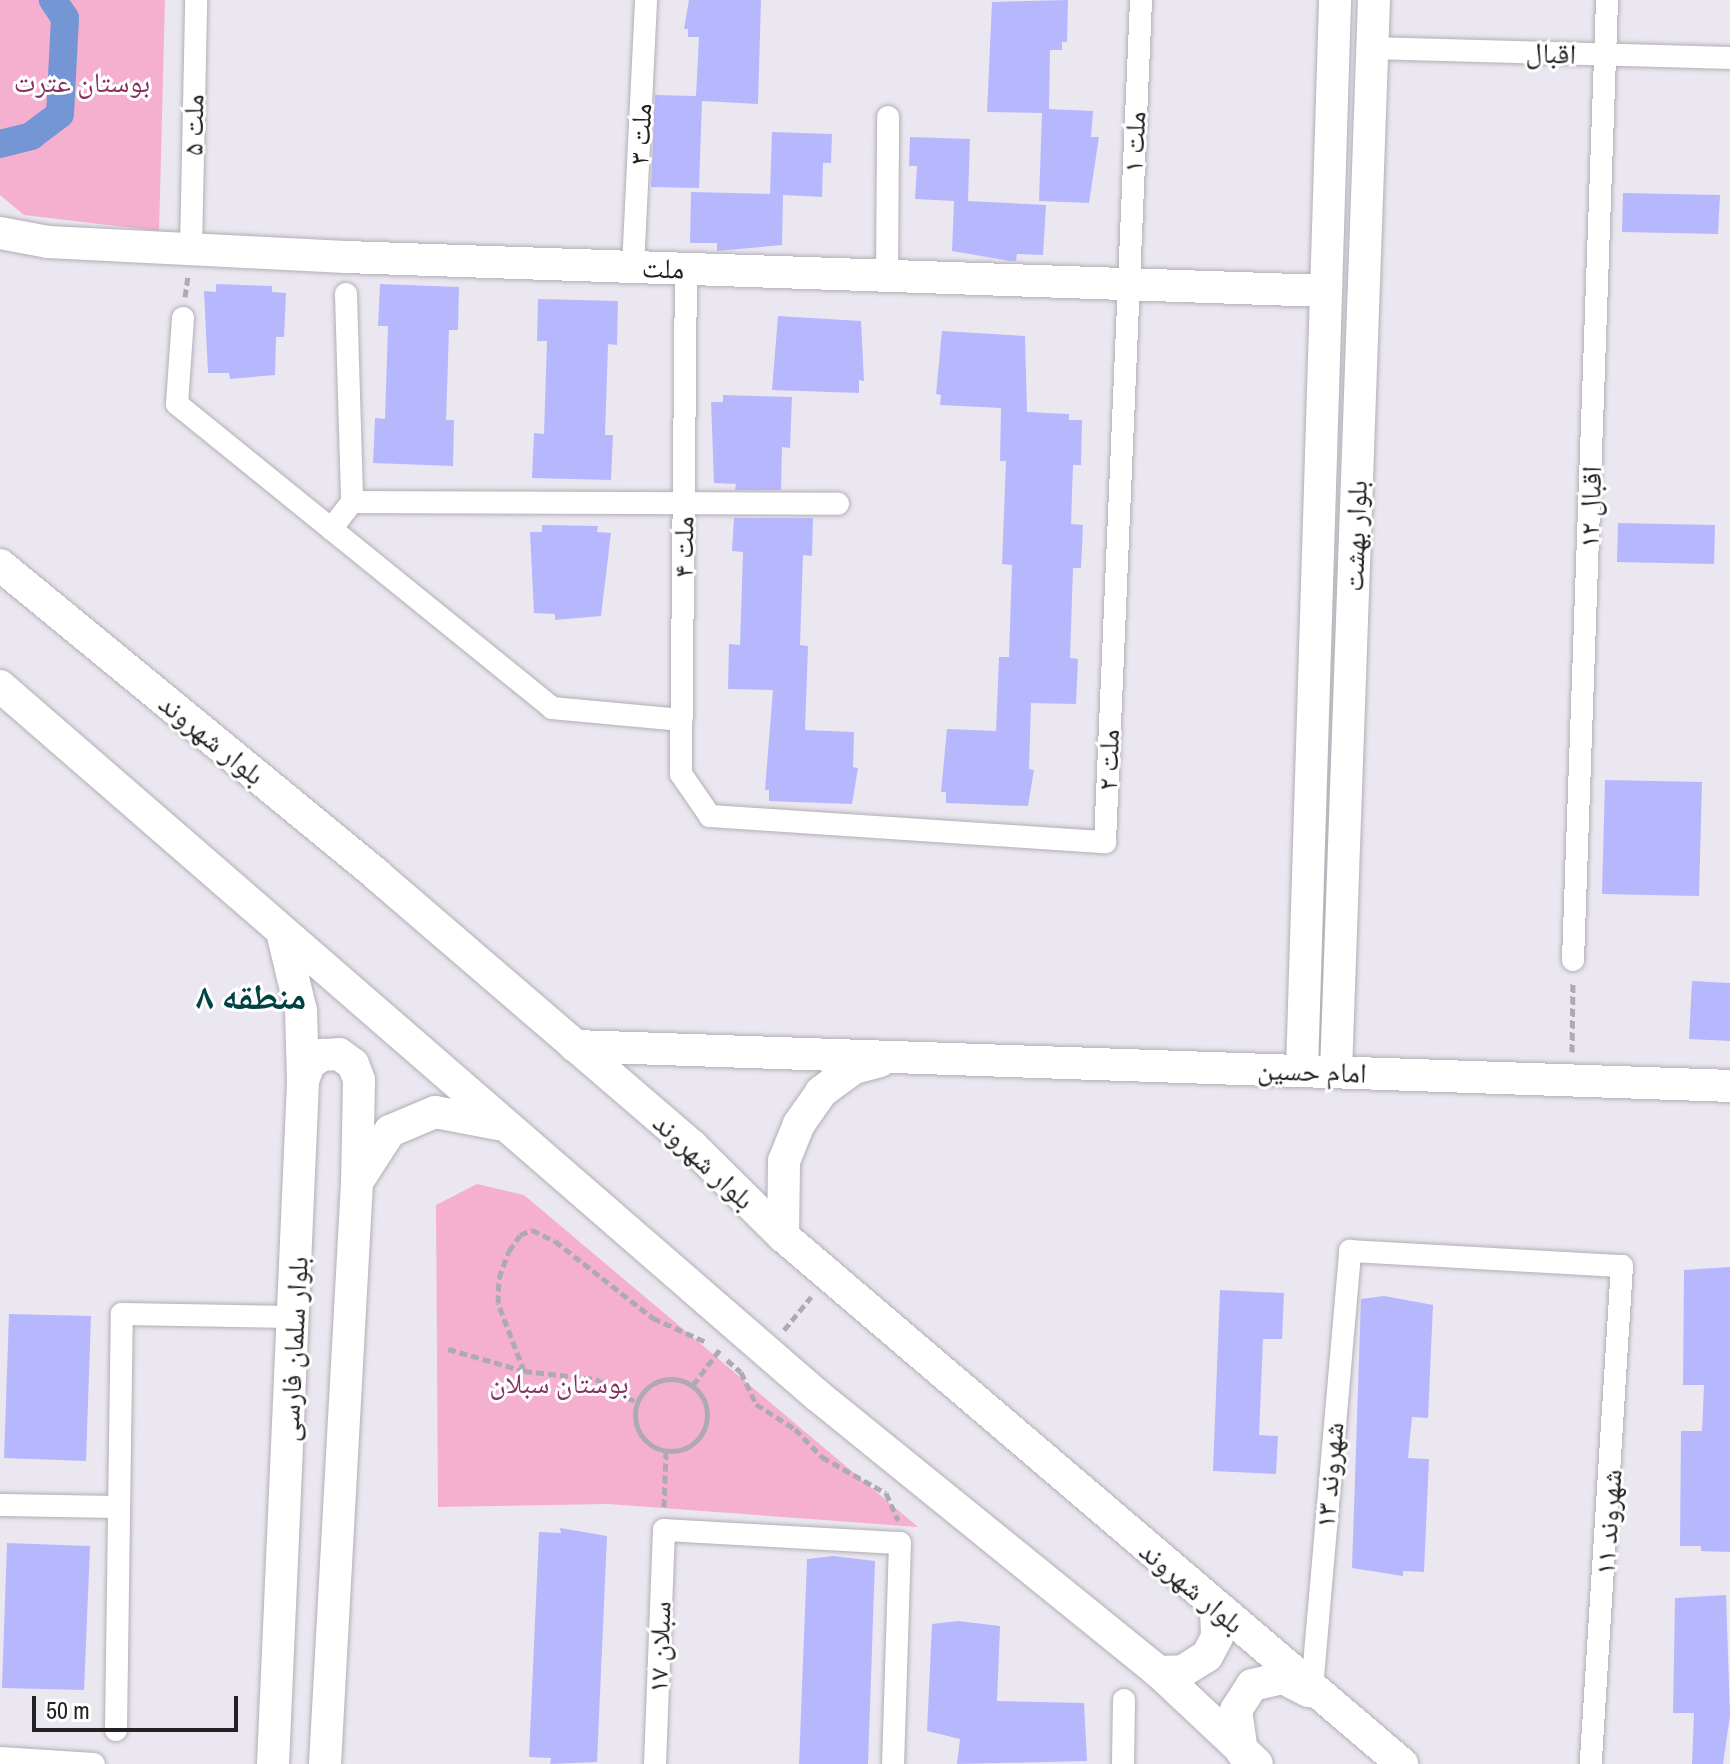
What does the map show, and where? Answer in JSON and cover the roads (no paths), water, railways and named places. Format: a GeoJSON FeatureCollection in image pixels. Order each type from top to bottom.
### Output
{"type":"FeatureCollection","features":[{"type":"Feature","properties":{"kind":"main road","name":"بلوار بهشت"},"geometry":{"type":"LineString","coordinates":[[1302,1070],[1335,0]]}},
{"type":"Feature","properties":{"kind":"main road","name":"بلوار بهشت"},"geometry":{"type":"LineString","coordinates":[[1336,1072],[1374,0]]}},
{"type":"Feature","properties":{"kind":"main road"},"geometry":{"type":"LineString","coordinates":[[1334,48],[1373,48]]}},
{"type":"Feature","properties":{"kind":"main road","name":"ملت"},"geometry":{"type":"LineString","coordinates":[[0,233],[48,242],[191,249],[887,278],[1326,291]]}},
{"type":"Feature","properties":{"kind":"main road","name":"بلوار شهروند"},"geometry":{"type":"LineString","coordinates":[[0,565],[377,875],[692,1146],[783,1236],[1402,1764]]}},
{"type":"Feature","properties":{"kind":"main road"},"geometry":{"type":"LineString","coordinates":[[0,686],[502,1125],[767,1351],[1159,1672],[1250,1758]]}},
{"type":"Feature","properties":{"kind":"main road","name":"بلوار سلمان فارسی"},"geometry":{"type":"LineString","coordinates":[[273,1764],[303,1081],[301,1011],[283,936]]}},
{"type":"Feature","properties":{"kind":"main road"},"geometry":{"type":"LineString","coordinates":[[575,1046],[895,1058]]}},
{"type":"Feature","properties":{"kind":"main road"},"geometry":{"type":"LineString","coordinates":[[303,1081],[309,1064],[322,1055],[339,1054],[353,1064],[359,1080],[357,1182]]}},
{"type":"Feature","properties":{"kind":"main road"},"geometry":{"type":"LineString","coordinates":[[783,1236],[784,1161],[799,1124],[821,1092],[854,1068],[895,1058]]}},
{"type":"Feature","properties":{"kind":"main road","name":"امام حسین"},"geometry":{"type":"LineString","coordinates":[[895,1058],[1730,1086]]}},
{"type":"Feature","properties":{"kind":"main road","name":"بلوار سلمان فارسی"},"geometry":{"type":"LineString","coordinates":[[325,1764],[357,1182],[390,1131],[435,1112],[502,1125]]}},
{"type":"Feature","properties":{"kind":"main road"},"geometry":{"type":"LineString","coordinates":[[1159,1672],[1183,1671],[1207,1656],[1217,1637],[1216,1608]]}},
{"type":"Feature","properties":{"kind":"main road"},"geometry":{"type":"LineString","coordinates":[[1250,1758],[1236,1710],[1252,1685],[1283,1678],[1317,1693]]}},
{"type":"Feature","properties":{"kind":"street","name":"ملت ۵"},"geometry":{"type":"LineString","coordinates":[[191,249],[196,0]]}},
{"type":"Feature","properties":{"kind":"street","name":"ملت ۳"},"geometry":{"type":"LineString","coordinates":[[633,267],[646,0]]}},
{"type":"Feature","properties":{"kind":"street","name":"ملت ۱"},"geometry":{"type":"LineString","coordinates":[[1126,284],[1141,0]]}},
{"type":"Feature","properties":{"kind":"street","name":"اقبال ۱۲"},"geometry":{"type":"LineString","coordinates":[[1573,960],[1607,0]]}},
{"type":"Feature","properties":{"kind":"street","name":"اقبال"},"geometry":{"type":"LineString","coordinates":[[1373,48],[1730,58]]}},
{"type":"Feature","properties":{"kind":"street"},"geometry":{"type":"LineString","coordinates":[[887,278],[888,117]]}},
{"type":"Feature","properties":{"kind":"street","name":"ملت ۴"},"geometry":{"type":"LineString","coordinates":[[686,269],[681,774],[710,816]]}},
{"type":"Feature","properties":{"kind":"street","name":"ملت ۲"},"geometry":{"type":"LineString","coordinates":[[710,816],[1105,842],[1126,284]]}},
{"type":"Feature","properties":{"kind":"street"},"geometry":{"type":"LineString","coordinates":[[331,529],[352,502],[346,294]]}},
{"type":"Feature","properties":{"kind":"street"},"geometry":{"type":"LineString","coordinates":[[183,318],[177,404],[552,708],[681,720]]}},
{"type":"Feature","properties":{"kind":"street"},"geometry":{"type":"LineString","coordinates":[[352,502],[838,504]]}},
{"type":"Feature","properties":{"kind":"street","name":"شهروند ۱۱"},"geometry":{"type":"LineString","coordinates":[[1347,1261],[1350,1251],[1361,1250],[1622,1266],[1625,1280],[1591,1764]]}},
{"type":"Feature","properties":{"kind":"street","name":"شهروند ۱۳"},"geometry":{"type":"LineString","coordinates":[[1317,1693],[1347,1261]]}},
{"type":"Feature","properties":{"kind":"street"},"geometry":{"type":"LineString","coordinates":[[116,1730],[122,1314],[294,1317]]}},
{"type":"Feature","properties":{"kind":"street"},"geometry":{"type":"LineString","coordinates":[[0,1505],[119,1507]]}},
{"type":"Feature","properties":{"kind":"street","name":"سبلان ۱۷"},"geometry":{"type":"LineString","coordinates":[[655,1764],[664,1530],[900,1543],[893,1764]]}},
{"type":"Feature","properties":{"kind":"street"},"geometry":{"type":"LineString","coordinates":[[1123,1764],[1124,1700]]}},
{"type":"Feature","properties":{"kind":"street"},"geometry":{"type":"LineString","coordinates":[[0,1758],[94,1764]]}},
{"type":"Feature","properties":{"kind":"waterway"},"geometry":{"type":"LineString","coordinates":[[0,144],[31,136],[60,114],[65,18],[53,0]]}},
{"type":"Feature","properties":{"kind":"district","name":"منطقه ۸"},"geometry":{"type":"Point","coordinates":[251,997]}},
{"type":"Feature","properties":{"kind":"park label","name":"بوستان عترت"},"geometry":{"type":"Point","coordinates":[82,82]}},
{"type":"Feature","properties":{"kind":"park label","name":"بوستان سبلان"},"geometry":{"type":"Point","coordinates":[559,1383]}}]}
